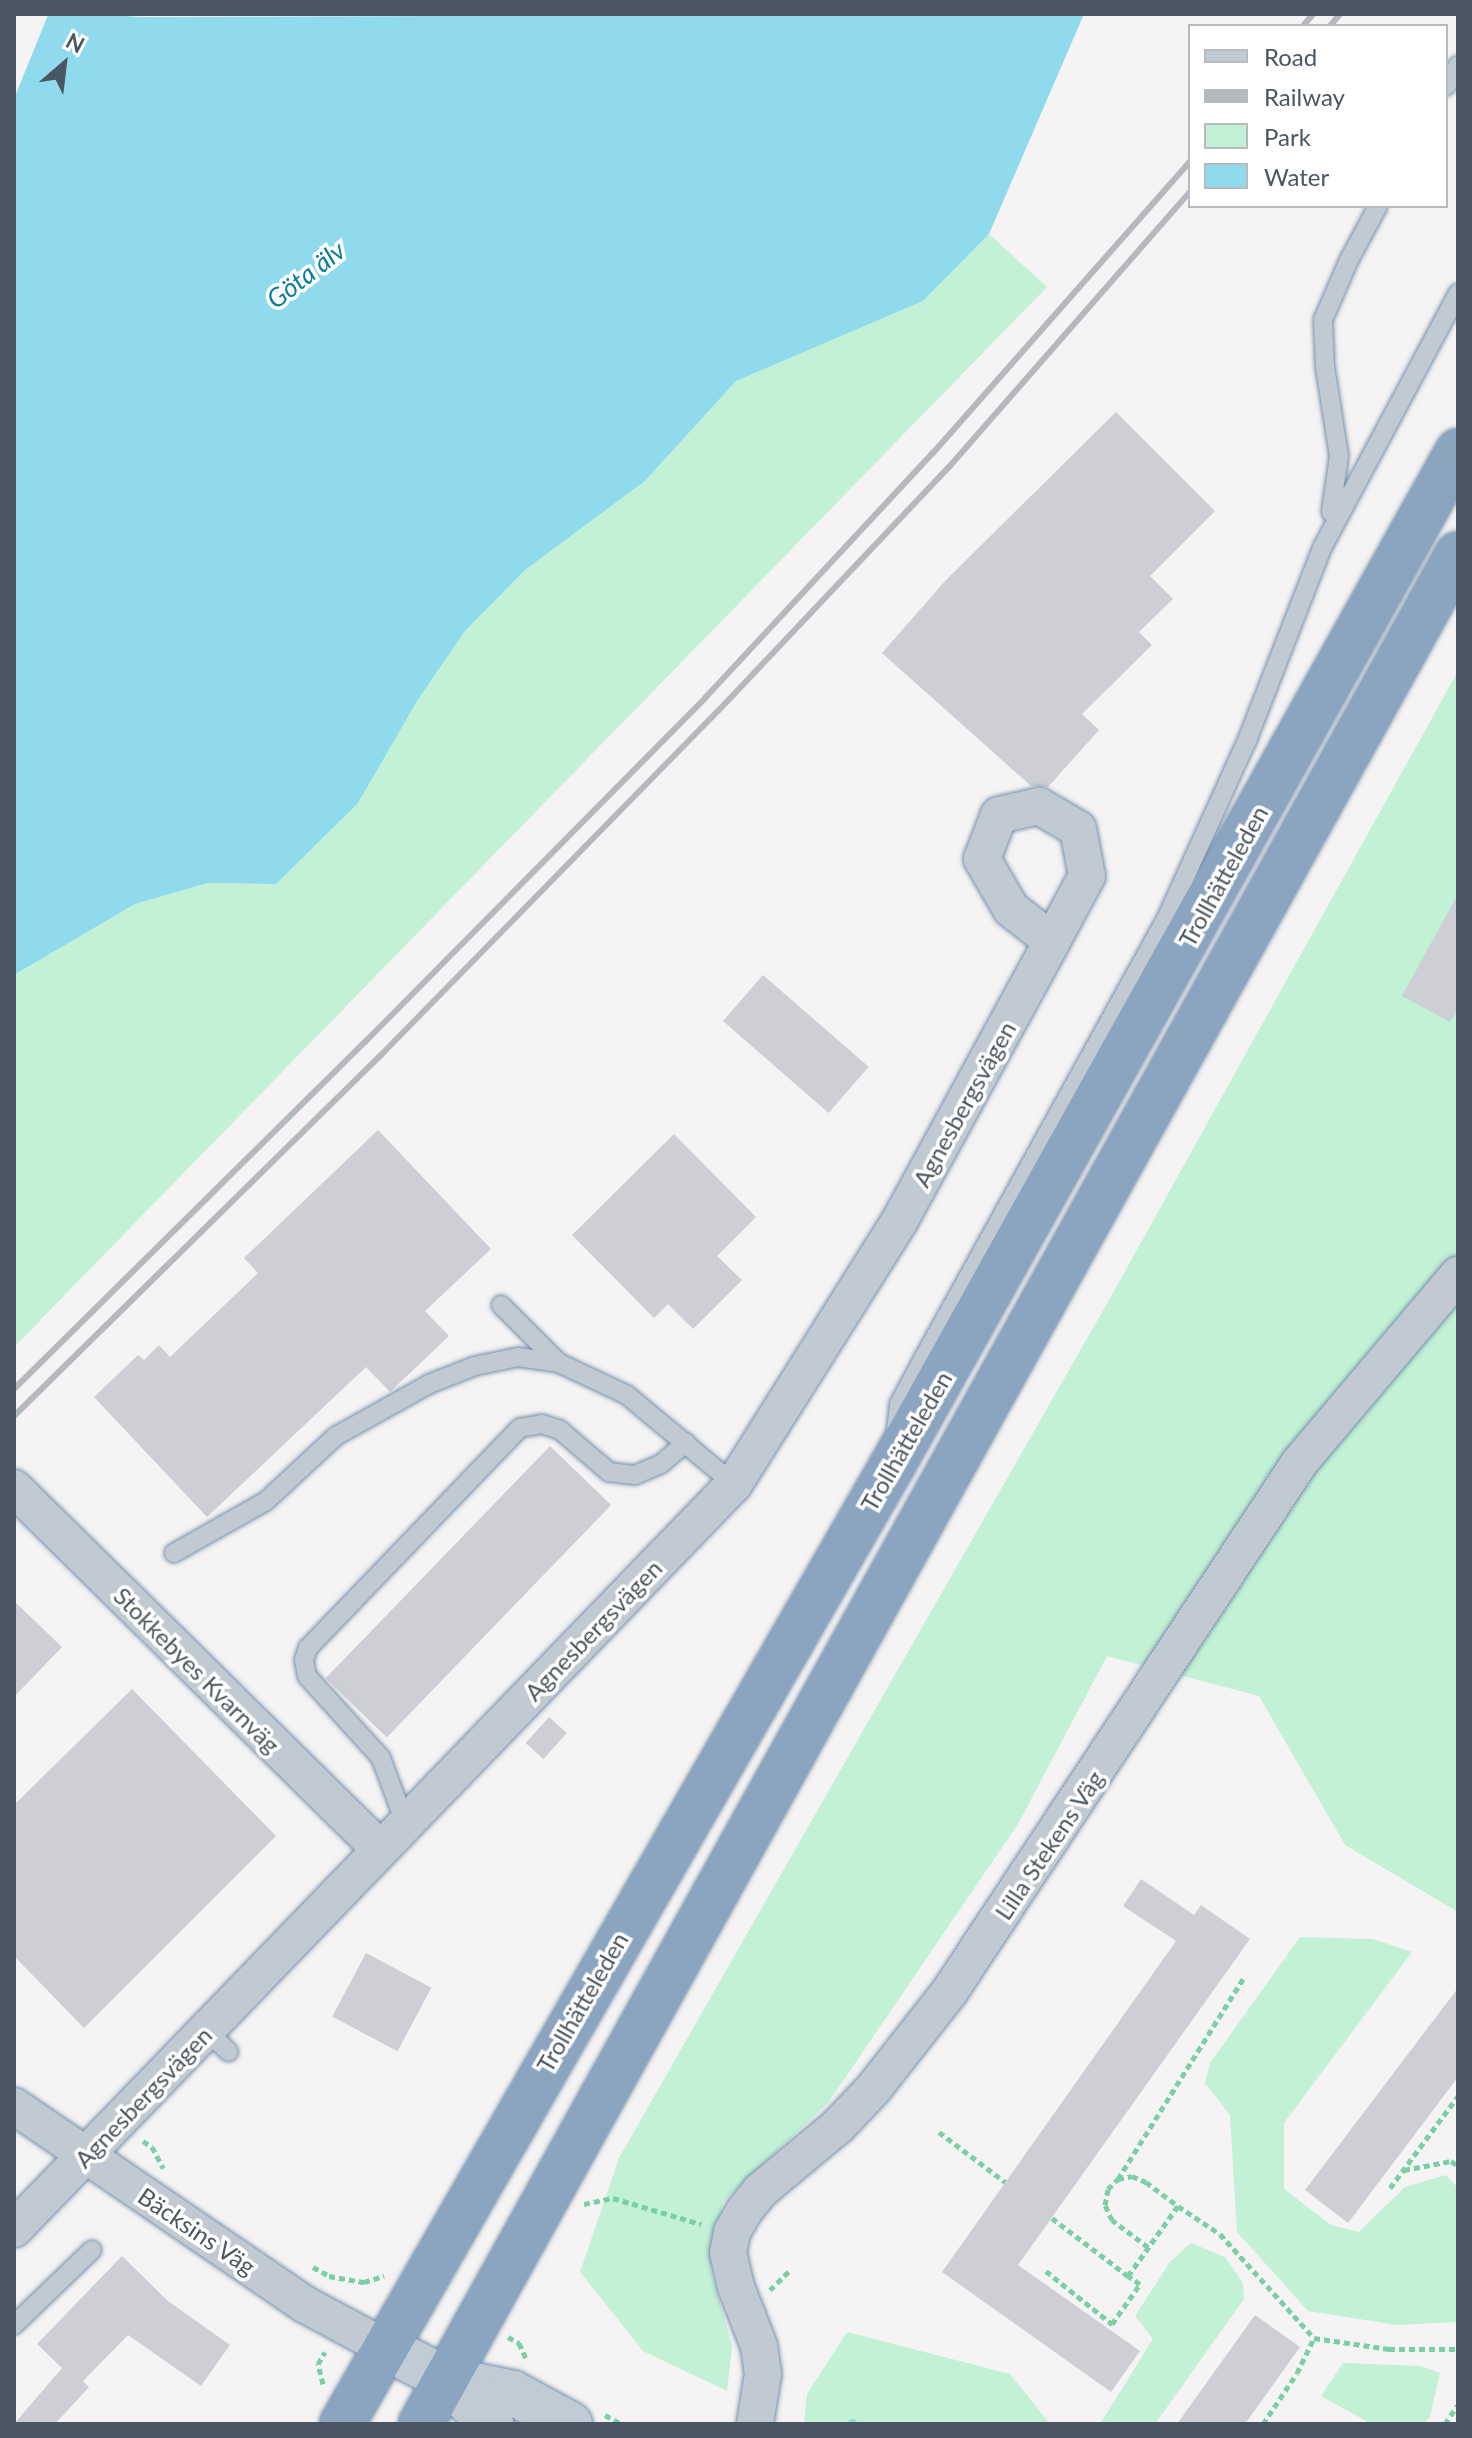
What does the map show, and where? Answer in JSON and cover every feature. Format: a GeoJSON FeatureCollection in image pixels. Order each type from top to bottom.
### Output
{"type":"FeatureCollection","features":[{"type":"Feature","properties":{"kind":"highway","name":"Trollhätteleden"},"geometry":{"type":"LineString","coordinates":[[342,2424],[892,1466],[1458,451]]}},
{"type":"Feature","properties":{"kind":"highway","name":"Trollhätteleden"},"geometry":{"type":"LineString","coordinates":[[421,2424],[446,2379],[497,2326],[1458,554]]}},
{"type":"Feature","properties":{"kind":"street","name":"Agnesbergsvägen"},"geometry":{"type":"LineString","coordinates":[[14,2229],[119,2123],[218,2042],[394,1837],[734,1484],[899,1222],[1052,941]]}},
{"type":"Feature","properties":{"kind":"street","name":"Lilla Stekens Väg"},"geometry":{"type":"LineString","coordinates":[[732,2232],[760,2191],[838,2126],[874,2088],[950,1991],[1300,1462],[1458,1275]]}},
{"type":"Feature","properties":{"kind":"street","name":"Stokkebyes Kvarnväg"},"geometry":{"type":"LineString","coordinates":[[14,1488],[229,1703],[394,1837]]}},
{"type":"Feature","properties":{"kind":"street","name":"Bäcksins Väg"},"geometry":{"type":"LineString","coordinates":[[14,2106],[304,2304],[386,2348]]}},
{"type":"Feature","properties":{"kind":"street"},"geometry":{"type":"LineString","coordinates":[[732,2232],[728,2253],[759,2346],[763,2374],[755,2424]]}},
{"type":"Feature","properties":{"kind":"street"},"geometry":{"type":"LineString","coordinates":[[386,2348],[446,2379],[513,2393],[582,2417]]}},
{"type":"Feature","properties":{"kind":"street"},"geometry":{"type":"LineString","coordinates":[[446,2379],[491,2424]]}},
{"type":"Feature","properties":{"kind":"lane"},"geometry":{"type":"LineString","coordinates":[[1448,82],[1458,65]]}},
{"type":"Feature","properties":{"kind":"lane"},"geometry":{"type":"LineString","coordinates":[[1322,548],[1339,473],[1338,437],[1325,367],[1323,320],[1349,260],[1377,208]]}},
{"type":"Feature","properties":{"kind":"lane"},"geometry":{"type":"LineString","coordinates":[[892,1466],[899,1404],[1166,919],[1243,749],[1322,548],[1458,293]]}},
{"type":"Feature","properties":{"kind":"lane"},"geometry":{"type":"LineString","coordinates":[[501,1305],[559,1363]]}},
{"type":"Feature","properties":{"kind":"lane"},"geometry":{"type":"LineString","coordinates":[[174,1553],[266,1501],[336,1436],[429,1384],[475,1366],[518,1357],[559,1363],[627,1395],[734,1484]]}},
{"type":"Feature","properties":{"kind":"lane"},"geometry":{"type":"LineString","coordinates":[[394,1837],[381,1758],[307,1676],[304,1660],[308,1648],[520,1428],[542,1424],[560,1430],[609,1472],[635,1475],[661,1464],[686,1442]]}},
{"type":"Feature","properties":{"kind":"lane"},"geometry":{"type":"LineString","coordinates":[[14,2325],[92,2250]]}},
{"type":"Feature","properties":{"kind":"path"},"geometry":{"type":"LineString","coordinates":[[1148,2247],[1112,2220],[1105,2205],[1108,2189],[1118,2179],[1243,1979]]}},
{"type":"Feature","properties":{"kind":"path"},"geometry":{"type":"LineString","coordinates":[[1390,2188],[1458,2096]]}},
{"type":"Feature","properties":{"kind":"path"},"geometry":{"type":"LineString","coordinates":[[119,2123],[152,2147],[170,2176]]}},
{"type":"Feature","properties":{"kind":"path"},"geometry":{"type":"LineString","coordinates":[[939,2132],[1005,2182]]}},
{"type":"Feature","properties":{"kind":"path"},"geometry":{"type":"LineString","coordinates":[[1403,2170],[1451,2161],[1458,2166]]}},
{"type":"Feature","properties":{"kind":"path"},"geometry":{"type":"LineString","coordinates":[[1118,2179],[1132,2176],[1146,2182],[1220,2234],[1314,2338],[1389,2349],[1458,2349]]}},
{"type":"Feature","properties":{"kind":"path"},"geometry":{"type":"LineString","coordinates":[[576,2210],[599,2198],[613,2198],[732,2232]]}},
{"type":"Feature","properties":{"kind":"path"},"geometry":{"type":"LineString","coordinates":[[1128,2276],[1178,2206]]}},
{"type":"Feature","properties":{"kind":"path"},"geometry":{"type":"LineString","coordinates":[[1046,2271],[1112,2324],[1140,2284],[1052,2218]]}},
{"type":"Feature","properties":{"kind":"path"},"geometry":{"type":"LineString","coordinates":[[302,2262],[329,2276],[364,2282],[392,2273],[419,2289]]}},
{"type":"Feature","properties":{"kind":"path"},"geometry":{"type":"LineString","coordinates":[[497,2326],[519,2343]]}},
{"type":"Feature","properties":{"kind":"path"},"geometry":{"type":"LineString","coordinates":[[497,2326],[519,2343],[532,2367]]}},
{"type":"Feature","properties":{"kind":"path"},"geometry":{"type":"LineString","coordinates":[[1263,2424],[1297,2373],[1314,2338]]}},
{"type":"Feature","properties":{"kind":"path"},"geometry":{"type":"LineString","coordinates":[[1445,2424],[1458,2405]]}},
{"type":"Feature","properties":{"kind":"path"},"geometry":{"type":"LineString","coordinates":[[582,2417],[621,2424]]}},
{"type":"Feature","properties":{"kind":"green space"},"geometry":{"type":"Polygon","coordinates":[[[989,234],[1047,287],[14,1347],[14,975],[135,904],[208,883],[276,884],[417,701],[465,631],[525,570],[645,481],[736,381],[923,301],[989,234]]]}},
{"type":"Feature","properties":{"kind":"green space"},"geometry":{"type":"Polygon","coordinates":[[[1458,671],[1458,1912],[1345,1845],[1259,1696],[1107,1656],[1018,1824],[828,2103],[723,2202],[711,2270],[732,2346],[727,2391],[643,2351],[580,2272],[619,2158],[1122,1277],[1458,671]]]}},
{"type":"Feature","properties":{"kind":"green space"},"geometry":{"type":"Polygon","coordinates":[[[1300,1937],[1373,1939],[1412,1952],[1284,2123],[1284,2189],[1331,2225],[1359,2232],[1405,2187],[1446,2175],[1458,2188],[1458,2322],[1397,2325],[1308,2311],[1237,2232],[1230,2115],[1205,2083],[1210,2063],[1300,1937]]]}},
{"type":"Feature","properties":{"kind":"green space"},"geometry":{"type":"Polygon","coordinates":[[[1191,2243],[1225,2257],[1243,2283],[1244,2299],[1155,2424],[1100,2424],[1153,2339],[1135,2316],[1170,2262],[1191,2243]]]}},
{"type":"Feature","properties":{"kind":"green space"},"geometry":{"type":"Polygon","coordinates":[[[847,2332],[1010,2374],[1050,2424],[804,2424],[807,2394],[847,2332]]]}},
{"type":"Feature","properties":{"kind":"green space"},"geometry":{"type":"Polygon","coordinates":[[[1343,2363],[1421,2366],[1440,2373],[1430,2417],[1423,2424],[1372,2424],[1321,2396],[1343,2363]]]}},
{"type":"Feature","properties":{"kind":"water","name":"Göta älv"},"geometry":{"type":"Polygon","coordinates":[[[1084,14],[989,234],[923,301],[736,381],[645,481],[525,570],[465,631],[417,701],[358,803],[276,884],[208,883],[135,904],[14,975],[14,99],[48,15],[140,17],[1084,14]]]}},
{"type":"Feature","properties":{"kind":"building"},"geometry":{"type":"Polygon","coordinates":[[[1116,412],[1215,511],[1150,576],[1173,599],[1139,632],[1152,645],[1082,714],[1099,730],[1048,787],[1031,786],[882,653],[946,580],[1116,412]]]}},
{"type":"Feature","properties":{"kind":"building"},"geometry":{"type":"Polygon","coordinates":[[[1458,894],[1458,1008],[1450,1022],[1402,996],[1458,894]]]}},
{"type":"Feature","properties":{"kind":"building"},"geometry":{"type":"Polygon","coordinates":[[[763,975],[869,1067],[829,1113],[723,1021],[763,975]]]}},
{"type":"Feature","properties":{"kind":"building"},"geometry":{"type":"Polygon","coordinates":[[[378,1130],[491,1249],[425,1311],[449,1336],[390,1392],[366,1367],[207,1517],[94,1397],[138,1355],[144,1360],[159,1345],[170,1357],[258,1273],[244,1258],[378,1130]]]}},
{"type":"Feature","properties":{"kind":"building"},"geometry":{"type":"Polygon","coordinates":[[[674,1134],[756,1217],[717,1256],[742,1280],[693,1329],[668,1304],[654,1318],[572,1235],[674,1134]]]}},
{"type":"Feature","properties":{"kind":"building"},"geometry":{"type":"Polygon","coordinates":[[[550,1446],[611,1505],[387,1737],[326,1678],[550,1446]]]}},
{"type":"Feature","properties":{"kind":"building"},"geometry":{"type":"Polygon","coordinates":[[[14,1601],[62,1647],[14,1697],[14,1601]]]}},
{"type":"Feature","properties":{"kind":"building"},"geometry":{"type":"Polygon","coordinates":[[[132,1689],[276,1836],[84,2028],[14,1956],[14,1805],[132,1689]]]}},
{"type":"Feature","properties":{"kind":"building"},"geometry":{"type":"Polygon","coordinates":[[[549,1717],[567,1733],[543,1759],[526,1743],[549,1717]]]}},
{"type":"Feature","properties":{"kind":"building"},"geometry":{"type":"Polygon","coordinates":[[[1141,1879],[1194,1915],[1201,1905],[1250,1939],[1018,2265],[1140,2351],[1111,2392],[942,2272],[1176,1941],[1123,1906],[1141,1879]]]}},
{"type":"Feature","properties":{"kind":"building"},"geometry":{"type":"Polygon","coordinates":[[[366,1953],[431,1988],[398,2051],[332,2017],[366,1953]]]}},
{"type":"Feature","properties":{"kind":"building"},"geometry":{"type":"Polygon","coordinates":[[[1458,1988],[1458,2077],[1348,2223],[1305,2190],[1458,1988]]]}},
{"type":"Feature","properties":{"kind":"building"},"geometry":{"type":"Polygon","coordinates":[[[122,2256],[168,2301],[230,2345],[201,2386],[128,2335],[83,2381],[89,2387],[55,2424],[14,2424],[62,2368],[37,2344],[122,2256]]]}},
{"type":"Feature","properties":{"kind":"building"},"geometry":{"type":"Polygon","coordinates":[[[1255,2315],[1300,2347],[1245,2424],[1177,2424],[1255,2315]]]}},
{"type":"Feature","properties":{"kind":"railway"},"geometry":{"type":"LineString","coordinates":[[1305,24],[1313,14]]}},
{"type":"Feature","properties":{"kind":"railway"},"geometry":{"type":"LineString","coordinates":[[1332,24],[1340,14]]}},
{"type":"Feature","properties":{"kind":"railway"},"geometry":{"type":"LineString","coordinates":[[14,1389],[365,1042],[705,698],[933,453],[1188,163]]}},
{"type":"Feature","properties":{"kind":"railway"},"geometry":{"type":"LineString","coordinates":[[14,1416],[379,1057],[719,710],[949,467],[1188,194]]}}]}
